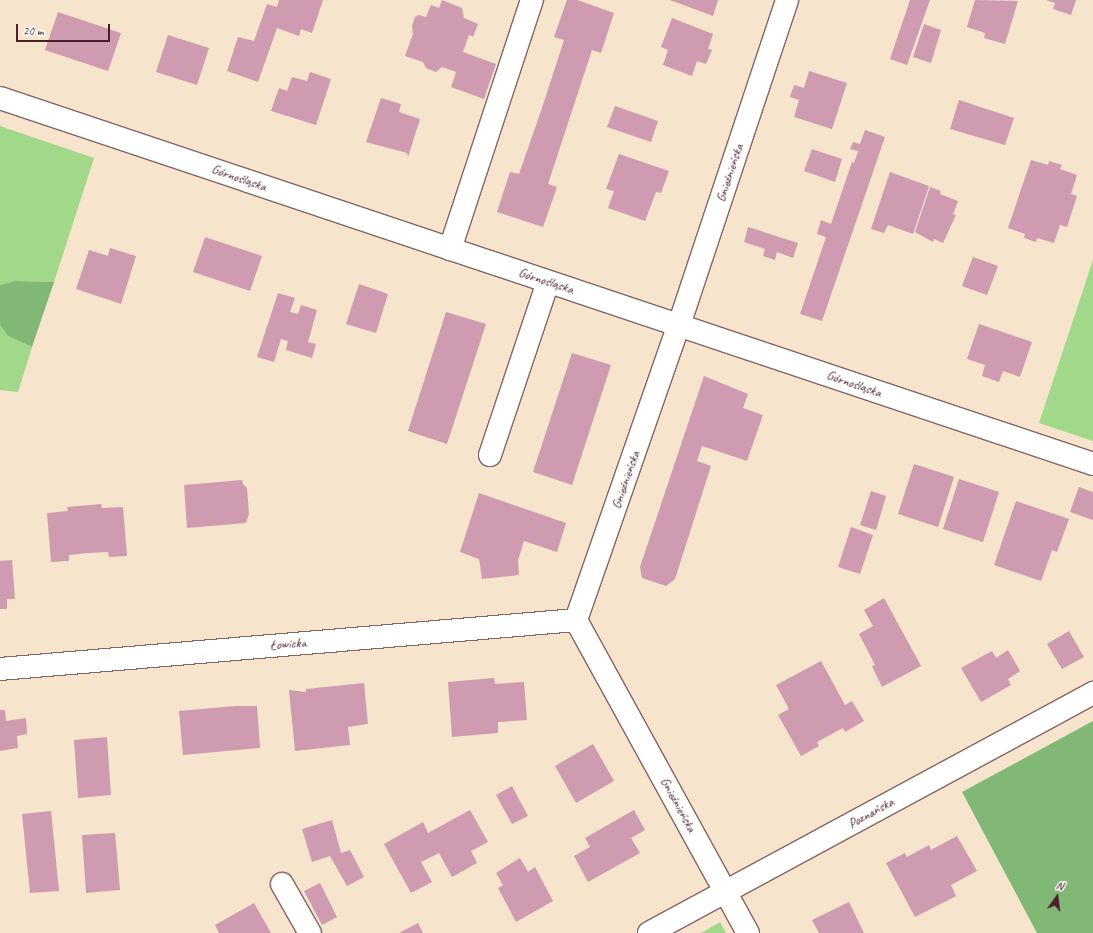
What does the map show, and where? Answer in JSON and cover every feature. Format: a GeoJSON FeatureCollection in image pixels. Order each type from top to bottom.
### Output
{"type":"FeatureCollection","features":[{"type":"Feature","properties":{"kind":"street"},"geometry":{"type":"LineString","coordinates":[[450,249],[532,0]]}},
{"type":"Feature","properties":{"kind":"street","name":"Gnieźnieńska"},"geometry":{"type":"LineString","coordinates":[[748,933],[576,620],[679,325],[786,0]]}},
{"type":"Feature","properties":{"kind":"street","name":"Górnośląska"},"geometry":{"type":"LineString","coordinates":[[0,98],[1093,464]]}},
{"type":"Feature","properties":{"kind":"street"},"geometry":{"type":"LineString","coordinates":[[490,455],[548,282]]}},
{"type":"Feature","properties":{"kind":"street","name":"Łowicka"},"geometry":{"type":"LineString","coordinates":[[0,669],[576,620]]}},
{"type":"Feature","properties":{"kind":"street","name":"Poznańska"},"geometry":{"type":"LineString","coordinates":[[649,933],[1093,693]]}},
{"type":"Feature","properties":{"kind":"street"},"geometry":{"type":"LineString","coordinates":[[282,884],[310,933]]}},
{"type":"Feature","properties":{"kind":"green space"},"geometry":{"type":"Polygon","coordinates":[[[0,126],[94,158],[54,282],[15,281],[0,285],[0,126]]]}},
{"type":"Feature","properties":{"kind":"green space"},"geometry":{"type":"Polygon","coordinates":[[[1093,260],[1093,441],[1039,423],[1093,260]]]}},
{"type":"Feature","properties":{"kind":"green space"},"geometry":{"type":"Polygon","coordinates":[[[15,281],[54,282],[32,347],[8,336],[0,325],[0,285],[15,281]]]}},
{"type":"Feature","properties":{"kind":"green space"},"geometry":{"type":"Polygon","coordinates":[[[0,325],[8,336],[32,347],[18,392],[0,390],[0,325]]]}},
{"type":"Feature","properties":{"kind":"green space"},"geometry":{"type":"Polygon","coordinates":[[[1093,721],[1093,933],[1037,933],[962,792],[1093,721]]]}},
{"type":"Feature","properties":{"kind":"green space"},"geometry":{"type":"Polygon","coordinates":[[[720,922],[726,933],[701,933],[720,922]]]}},
{"type":"Feature","properties":{"kind":"building"},"geometry":{"type":"Polygon","coordinates":[[[279,0],[323,0],[312,33],[301,29],[299,36],[277,28],[258,82],[227,71],[238,37],[254,41],[267,4],[277,7],[279,0]]]}},
{"type":"Feature","properties":{"kind":"building"},"geometry":{"type":"Polygon","coordinates":[[[442,0],[462,8],[464,18],[478,24],[473,37],[469,35],[463,52],[496,64],[484,99],[451,87],[456,72],[442,67],[436,72],[426,68],[423,62],[405,56],[413,34],[412,26],[415,17],[419,15],[426,17],[431,5],[439,8],[442,0]]]}},
{"type":"Feature","properties":{"kind":"building"},"geometry":{"type":"Polygon","coordinates":[[[567,0],[577,0],[614,13],[601,53],[592,50],[548,184],[557,187],[543,227],[497,212],[510,172],[519,174],[542,108],[564,40],[554,37],[567,0]]]}},
{"type":"Feature","properties":{"kind":"building"},"geometry":{"type":"Polygon","coordinates":[[[670,0],[718,0],[713,16],[670,0]]]}},
{"type":"Feature","properties":{"kind":"building"},"geometry":{"type":"Polygon","coordinates":[[[910,0],[930,0],[907,65],[890,59],[910,0]]]}},
{"type":"Feature","properties":{"kind":"building"},"geometry":{"type":"Polygon","coordinates":[[[975,0],[1018,1],[1005,44],[984,38],[985,33],[967,27],[975,0]]]}},
{"type":"Feature","properties":{"kind":"building"},"geometry":{"type":"Polygon","coordinates":[[[1046,0],[1076,0],[1071,15],[1053,9],[1055,3],[1046,0]]]}},
{"type":"Feature","properties":{"kind":"building"},"geometry":{"type":"Polygon","coordinates":[[[58,12],[121,33],[108,71],[45,50],[58,12]]]}},
{"type":"Feature","properties":{"kind":"building"},"geometry":{"type":"Polygon","coordinates":[[[672,18],[713,34],[708,49],[712,50],[706,64],[697,61],[692,76],[663,65],[668,50],[661,47],[672,18]]]}},
{"type":"Feature","properties":{"kind":"building"},"geometry":{"type":"Polygon","coordinates":[[[924,24],[941,30],[931,63],[913,57],[924,24]]]}},
{"type":"Feature","properties":{"kind":"building"},"geometry":{"type":"Polygon","coordinates":[[[168,35],[209,48],[197,85],[156,72],[168,35]]]}},
{"type":"Feature","properties":{"kind":"building"},"geometry":{"type":"Polygon","coordinates":[[[809,71],[847,83],[832,129],[794,117],[799,100],[790,97],[794,85],[804,88],[809,71]]]}},
{"type":"Feature","properties":{"kind":"building"},"geometry":{"type":"Polygon","coordinates":[[[310,72],[331,79],[316,125],[271,111],[279,88],[287,91],[292,77],[307,81],[310,72]]]}},
{"type":"Feature","properties":{"kind":"building"},"geometry":{"type":"Polygon","coordinates":[[[381,98],[401,104],[399,112],[420,119],[408,157],[407,153],[366,142],[381,98]]]}},
{"type":"Feature","properties":{"kind":"building"},"geometry":{"type":"Polygon","coordinates":[[[959,100],[1014,118],[1005,145],[950,129],[959,100]]]}},
{"type":"Feature","properties":{"kind":"building"},"geometry":{"type":"Polygon","coordinates":[[[615,106],[658,121],[651,142],[607,127],[615,106]]]}},
{"type":"Feature","properties":{"kind":"building"},"geometry":{"type":"Polygon","coordinates":[[[865,130],[885,137],[822,321],[800,314],[826,237],[817,234],[821,220],[831,224],[852,162],[854,163],[858,151],[850,149],[853,142],[860,144],[865,130]]]}},
{"type":"Feature","properties":{"kind":"building"},"geometry":{"type":"Polygon","coordinates":[[[812,149],[842,159],[835,182],[804,171],[812,149]]]}},
{"type":"Feature","properties":{"kind":"building"},"geometry":{"type":"Polygon","coordinates":[[[619,154],[669,171],[661,193],[656,192],[645,221],[608,208],[614,191],[606,189],[619,154]]]}},
{"type":"Feature","properties":{"kind":"building"},"geometry":{"type":"Polygon","coordinates":[[[1031,160],[1048,165],[1049,161],[1062,165],[1060,169],[1077,175],[1071,194],[1077,196],[1067,227],[1060,225],[1054,243],[1037,238],[1036,242],[1024,238],[1025,234],[1008,228],[1031,160]]]}},
{"type":"Feature","properties":{"kind":"building"},"geometry":{"type":"Polygon","coordinates":[[[890,172],[929,186],[913,234],[888,225],[884,233],[871,229],[890,172]]]}},
{"type":"Feature","properties":{"kind":"building"},"geometry":{"type":"Polygon","coordinates":[[[930,187],[941,191],[940,194],[958,201],[953,214],[956,215],[943,243],[934,239],[933,242],[915,232],[930,187]]]}},
{"type":"Feature","properties":{"kind":"building"},"geometry":{"type":"Polygon","coordinates":[[[748,227],[798,243],[793,258],[777,252],[775,260],[763,256],[765,249],[744,242],[748,227]]]}},
{"type":"Feature","properties":{"kind":"building"},"geometry":{"type":"Polygon","coordinates":[[[205,237],[262,256],[250,291],[193,272],[205,237]]]}},
{"type":"Feature","properties":{"kind":"building"},"geometry":{"type":"Polygon","coordinates":[[[110,248],[136,256],[121,304],[76,289],[89,250],[108,256],[110,248]]]}},
{"type":"Feature","properties":{"kind":"building"},"geometry":{"type":"Polygon","coordinates":[[[973,257],[998,266],[987,295],[962,286],[973,257]]]}},
{"type":"Feature","properties":{"kind":"building"},"geometry":{"type":"Polygon","coordinates":[[[359,284],[388,294],[376,333],[346,324],[359,284]]]}},
{"type":"Feature","properties":{"kind":"building"},"geometry":{"type":"Polygon","coordinates":[[[278,293],[295,298],[290,312],[298,314],[301,305],[317,310],[308,342],[316,344],[312,358],[286,350],[288,341],[281,339],[274,362],[257,357],[278,293]]]}},
{"type":"Feature","properties":{"kind":"building"},"geometry":{"type":"Polygon","coordinates":[[[446,312],[486,324],[447,444],[408,431],[446,312]]]}},
{"type":"Feature","properties":{"kind":"building"},"geometry":{"type":"Polygon","coordinates":[[[979,324],[1032,342],[1020,377],[1003,371],[999,382],[982,376],[985,365],[967,359],[979,324]]]}},
{"type":"Feature","properties":{"kind":"building"},"geometry":{"type":"Polygon","coordinates":[[[572,353],[611,365],[572,485],[533,472],[572,353]]]}},
{"type":"Feature","properties":{"kind":"building"},"geometry":{"type":"Polygon","coordinates":[[[704,376],[748,394],[743,408],[763,415],[747,461],[702,446],[697,461],[711,466],[675,579],[666,586],[642,578],[640,567],[704,376]]]}},
{"type":"Feature","properties":{"kind":"building"},"geometry":{"type":"Polygon","coordinates":[[[914,464],[954,477],[938,527],[898,514],[914,464]]]}},
{"type":"Feature","properties":{"kind":"building"},"geometry":{"type":"Polygon","coordinates":[[[959,479],[999,492],[983,542],[943,529],[959,479]]]}},
{"type":"Feature","properties":{"kind":"building"},"geometry":{"type":"Polygon","coordinates":[[[242,480],[243,484],[247,488],[249,514],[246,523],[187,528],[184,485],[242,480]]]}},
{"type":"Feature","properties":{"kind":"building"},"geometry":{"type":"Polygon","coordinates":[[[1079,487],[1093,492],[1093,520],[1070,512],[1079,487]]]}},
{"type":"Feature","properties":{"kind":"building"},"geometry":{"type":"Polygon","coordinates":[[[871,491],[886,496],[876,530],[860,525],[871,491]]]}},
{"type":"Feature","properties":{"kind":"building"},"geometry":{"type":"Polygon","coordinates":[[[479,493],[566,523],[557,552],[524,541],[518,560],[519,575],[482,579],[479,559],[460,552],[479,493]]]}},
{"type":"Feature","properties":{"kind":"building"},"geometry":{"type":"Polygon","coordinates":[[[1016,501],[1069,519],[1057,552],[1052,550],[1041,581],[994,565],[1016,501]]]}},
{"type":"Feature","properties":{"kind":"building"},"geometry":{"type":"Polygon","coordinates":[[[101,504],[102,508],[123,507],[127,556],[109,557],[108,552],[88,553],[69,555],[69,561],[51,562],[47,513],[68,511],[67,507],[101,504]]]}},
{"type":"Feature","properties":{"kind":"building"},"geometry":{"type":"Polygon","coordinates":[[[851,527],[873,535],[860,574],[838,567],[851,527]]]}},
{"type":"Feature","properties":{"kind":"building"},"geometry":{"type":"Polygon","coordinates":[[[12,560],[15,599],[7,599],[7,609],[0,609],[0,561],[12,560]]]}},
{"type":"Feature","properties":{"kind":"building"},"geometry":{"type":"Polygon","coordinates":[[[884,598],[921,666],[882,687],[872,666],[875,665],[859,634],[873,626],[864,610],[884,598]]]}},
{"type":"Feature","properties":{"kind":"building"},"geometry":{"type":"Polygon","coordinates":[[[1069,631],[1084,657],[1062,669],[1047,644],[1069,631]]]}},
{"type":"Feature","properties":{"kind":"building"},"geometry":{"type":"Polygon","coordinates":[[[1008,650],[1020,671],[1008,679],[1011,685],[981,702],[961,668],[992,651],[996,658],[1008,650]]]}},
{"type":"Feature","properties":{"kind":"building"},"geometry":{"type":"Polygon","coordinates":[[[821,661],[845,705],[852,701],[864,721],[845,732],[843,728],[817,742],[819,746],[801,756],[778,715],[789,709],[776,685],[821,661]]]}},
{"type":"Feature","properties":{"kind":"building"},"geometry":{"type":"Polygon","coordinates":[[[494,678],[495,684],[524,682],[527,720],[498,722],[498,733],[452,737],[448,682],[494,678]]]}},
{"type":"Feature","properties":{"kind":"building"},"geometry":{"type":"Polygon","coordinates":[[[364,683],[368,724],[348,727],[350,745],[295,751],[289,690],[306,692],[306,689],[364,683]]]}},
{"type":"Feature","properties":{"kind":"building"},"geometry":{"type":"Polygon","coordinates":[[[235,706],[257,706],[260,748],[183,755],[179,711],[235,706]]]}},
{"type":"Feature","properties":{"kind":"building"},"geometry":{"type":"Polygon","coordinates":[[[0,710],[5,710],[6,721],[26,718],[27,734],[17,736],[18,748],[0,751],[0,710]]]}},
{"type":"Feature","properties":{"kind":"building"},"geometry":{"type":"Polygon","coordinates":[[[107,737],[111,795],[78,798],[74,740],[107,737]]]}},
{"type":"Feature","properties":{"kind":"building"},"geometry":{"type":"Polygon","coordinates":[[[593,744],[614,781],[576,803],[555,766],[593,744]]]}},
{"type":"Feature","properties":{"kind":"building"},"geometry":{"type":"Polygon","coordinates":[[[512,786],[528,816],[512,824],[496,795],[512,786]]]}},
{"type":"Feature","properties":{"kind":"building"},"geometry":{"type":"Polygon","coordinates":[[[470,810],[488,842],[471,851],[477,863],[452,877],[439,853],[421,862],[432,882],[411,893],[384,844],[423,822],[428,833],[470,810]]]}},
{"type":"Feature","properties":{"kind":"building"},"geometry":{"type":"Polygon","coordinates":[[[634,810],[645,830],[631,838],[640,853],[588,882],[574,856],[590,847],[585,838],[634,810]]]}},
{"type":"Feature","properties":{"kind":"building"},"geometry":{"type":"Polygon","coordinates":[[[51,811],[59,891],[30,893],[22,814],[51,811]]]}},
{"type":"Feature","properties":{"kind":"building"},"geometry":{"type":"Polygon","coordinates":[[[332,820],[341,853],[350,850],[364,877],[347,886],[330,856],[312,862],[302,829],[332,820]]]}},
{"type":"Feature","properties":{"kind":"building"},"geometry":{"type":"Polygon","coordinates":[[[115,833],[120,890],[86,893],[82,835],[115,833]]]}},
{"type":"Feature","properties":{"kind":"building"},"geometry":{"type":"Polygon","coordinates":[[[957,836],[977,871],[951,885],[956,896],[915,917],[886,863],[905,853],[907,857],[929,845],[931,850],[957,836]]]}},
{"type":"Feature","properties":{"kind":"building"},"geometry":{"type":"Polygon","coordinates":[[[520,858],[528,872],[535,867],[553,901],[516,922],[498,888],[503,885],[496,873],[520,858]]]}},
{"type":"Feature","properties":{"kind":"building"},"geometry":{"type":"Polygon","coordinates":[[[320,883],[337,917],[322,925],[304,891],[320,883]]]}},
{"type":"Feature","properties":{"kind":"building"},"geometry":{"type":"Polygon","coordinates":[[[849,902],[864,933],[819,933],[812,920],[849,902]]]}},
{"type":"Feature","properties":{"kind":"building"},"geometry":{"type":"Polygon","coordinates":[[[254,903],[271,933],[219,933],[215,925],[254,903]]]}},
{"type":"Feature","properties":{"kind":"building"},"geometry":{"type":"Polygon","coordinates":[[[418,923],[423,933],[399,933],[418,923]]]}}]}
